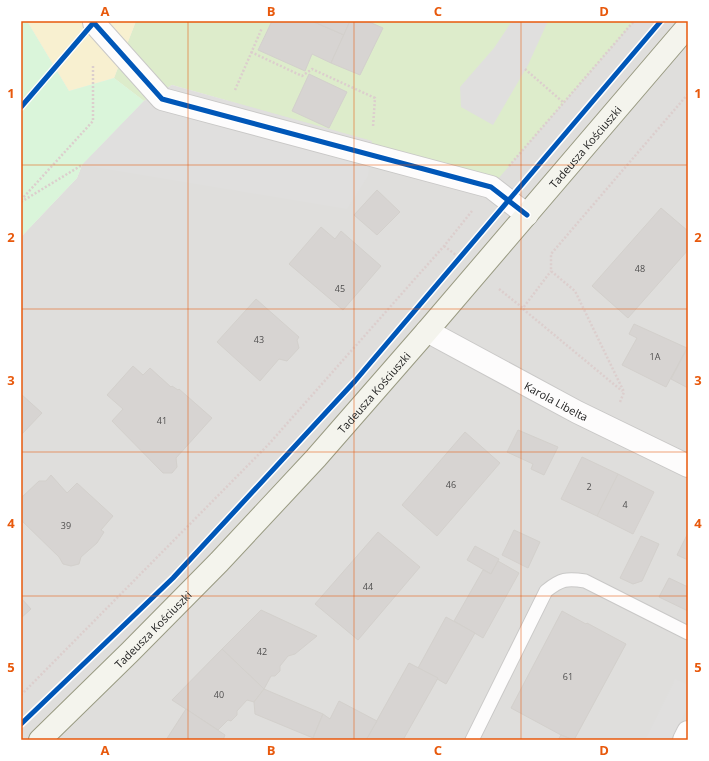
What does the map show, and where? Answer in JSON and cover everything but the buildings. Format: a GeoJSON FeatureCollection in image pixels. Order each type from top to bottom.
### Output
{"type":"FeatureCollection","features":[{"type":"Feature","properties":{"kind":"main road","name":"Tadeusza Kościuszki"},"geometry":{"type":"LineString","coordinates":[[40,740],[219,562],[316,458],[527,215],[688,26]]}},
{"type":"Feature","properties":{"kind":"street"},"geometry":{"type":"LineString","coordinates":[[94,22],[162,100],[491,187],[527,215]]}},
{"type":"Feature","properties":{"kind":"street","name":"Karola Libelta"},"geometry":{"type":"LineString","coordinates":[[427,331],[610,429],[688,466]]}},
{"type":"Feature","properties":{"kind":"street"},"geometry":{"type":"LineString","coordinates":[[684,740],[688,732]]}},
{"type":"Feature","properties":{"kind":"lane"},"geometry":{"type":"LineString","coordinates":[[472,740],[546,591],[555,584],[569,579],[585,581],[688,633]]}},
{"type":"Feature","properties":{"kind":"path"},"geometry":{"type":"LineString","coordinates":[[21,695],[268,445],[444,246],[491,187],[634,21]]}},
{"type":"Feature","properties":{"kind":"path"},"geometry":{"type":"LineString","coordinates":[[21,107],[94,22]]}},
{"type":"Feature","properties":{"kind":"path"},"geometry":{"type":"LineString","coordinates":[[21,201],[93,121],[94,22]]}},
{"type":"Feature","properties":{"kind":"path"},"geometry":{"type":"LineString","coordinates":[[233,94],[262,28]]}},
{"type":"Feature","properties":{"kind":"path"},"geometry":{"type":"LineString","coordinates":[[251,52],[302,76],[312,69],[376,98],[372,134]]}},
{"type":"Feature","properties":{"kind":"path"},"geometry":{"type":"LineString","coordinates":[[526,69],[564,102]]}},
{"type":"Feature","properties":{"kind":"path"},"geometry":{"type":"LineString","coordinates":[[610,429],[624,392],[576,291],[551,271],[551,254],[688,94]]}},
{"type":"Feature","properties":{"kind":"path"},"geometry":{"type":"LineString","coordinates":[[21,201],[82,165]]}},
{"type":"Feature","properties":{"kind":"path"},"geometry":{"type":"LineString","coordinates":[[454,264],[464,252]]}},
{"type":"Feature","properties":{"kind":"path"},"geometry":{"type":"LineString","coordinates":[[522,308],[624,392]]}},
{"type":"Feature","properties":{"kind":"shaded area"},"geometry":{"type":"Polygon","coordinates":[[[272,21],[688,21],[688,740],[21,740],[21,237],[77,178],[82,165],[144,101],[230,101],[236,103],[272,21]]]}},
{"type":"Feature","properties":{"kind":"shaded area"},"geometry":{"type":"Polygon","coordinates":[[[512,21],[548,21],[528,65],[493,125],[461,107],[460,87],[494,48],[512,21]]]}},
{"type":"Feature","properties":{"kind":"shaded area"},"geometry":{"type":"Polygon","coordinates":[[[172,85],[372,141],[368,176],[347,209],[82,165],[144,101],[172,85]]]}},
{"type":"Feature","properties":{"kind":"shaded area"},"geometry":{"type":"Polygon","coordinates":[[[675,679],[688,685],[688,707],[672,740],[645,740],[675,679]]]}},
{"type":"Feature","properties":{"kind":"green space"},"geometry":{"type":"Polygon","coordinates":[[[21,21],[27,21],[69,91],[114,78],[144,101],[82,165],[77,178],[21,237],[21,21]]]}},
{"type":"Feature","properties":{"kind":"green space"},"geometry":{"type":"Polygon","coordinates":[[[136,21],[272,21],[258,49],[305,71],[312,54],[360,75],[383,28],[373,24],[374,21],[634,21],[491,187],[370,155],[371,141],[172,85],[144,101],[114,78],[136,21]]]}},
{"type":"Feature","properties":{"kind":"sand"},"geometry":{"type":"Polygon","coordinates":[[[27,21],[136,21],[114,78],[69,91],[27,21]]]}},
{"type":"Feature","properties":{"kind":"cycle path"},"geometry":{"type":"LineString","coordinates":[[21,107],[95,21]]}},
{"type":"Feature","properties":{"kind":"cycle path"},"geometry":{"type":"LineString","coordinates":[[21,724],[173,578],[355,381],[661,21]]}},
{"type":"Feature","properties":{"kind":"cycle path"},"geometry":{"type":"LineString","coordinates":[[94,23],[162,99],[491,187],[527,215]]}}]}
